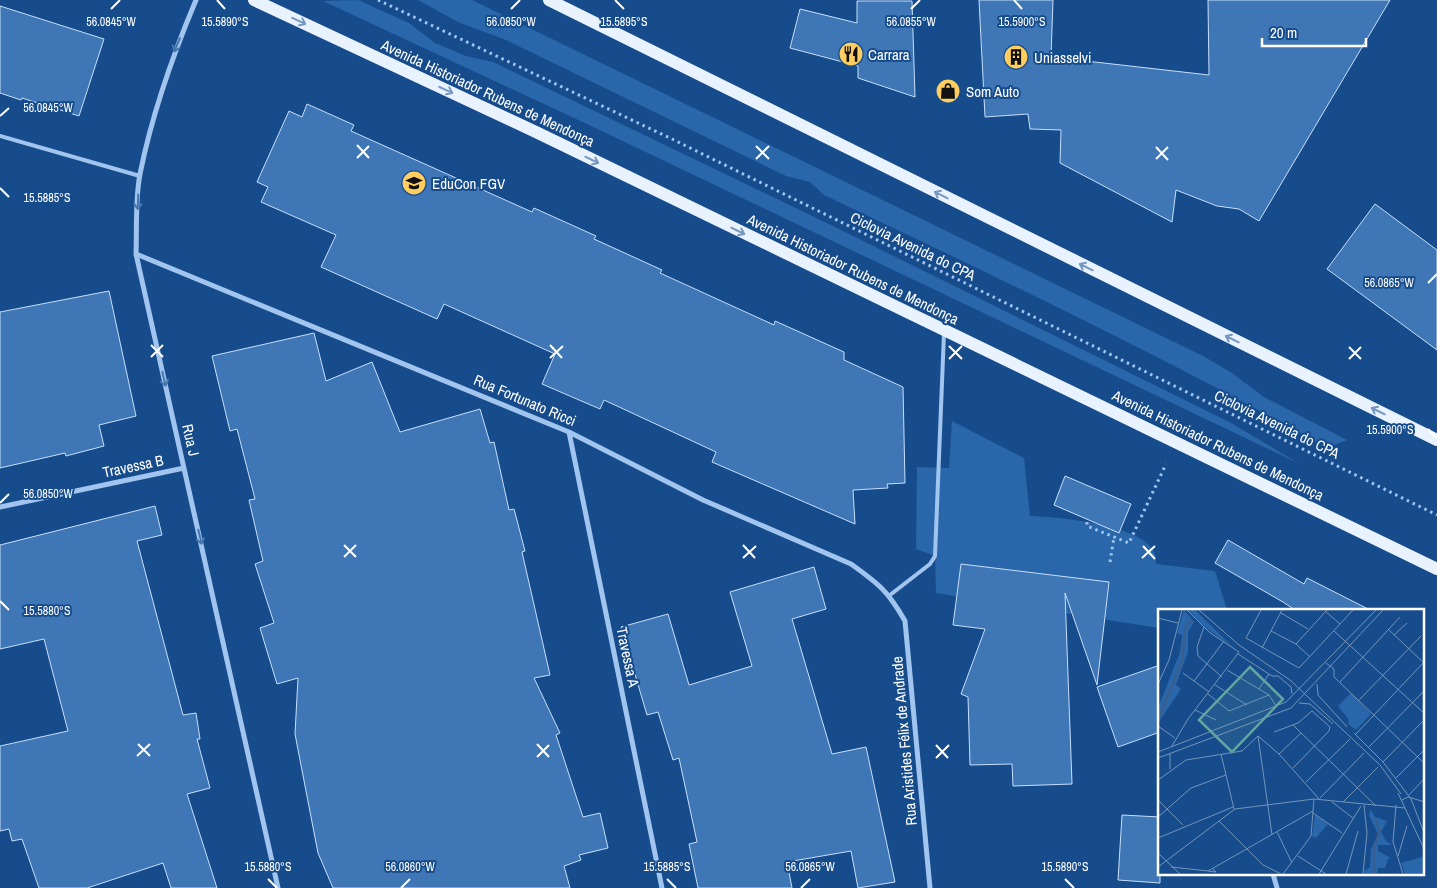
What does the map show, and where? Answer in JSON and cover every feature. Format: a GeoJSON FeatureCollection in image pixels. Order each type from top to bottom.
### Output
{"type":"FeatureCollection","features":[{"type":"Feature","properties":{"kind":"main road","name":"Avenida Historiador Rubens de Mendonça"},"geometry":{"type":"LineString","coordinates":[[254,0],[555,142],[1437,569]]}},
{"type":"Feature","properties":{"kind":"main road"},"geometry":{"type":"LineString","coordinates":[[549,0],[1437,440]]}},
{"type":"Feature","properties":{"kind":"street","name":"Rua J"},"geometry":{"type":"LineString","coordinates":[[196,0],[173,55],[159,96],[140,176],[136,254],[278,888]]}},
{"type":"Feature","properties":{"kind":"street","name":"Rua Fortunato Ricci"},"geometry":{"type":"LineString","coordinates":[[136,254],[569,432],[703,500],[851,564],[890,595]]}},
{"type":"Feature","properties":{"kind":"street","name":"Travessa A"},"geometry":{"type":"LineString","coordinates":[[569,432],[662,888]]}},
{"type":"Feature","properties":{"kind":"street","name":"Travessa B"},"geometry":{"type":"LineString","coordinates":[[0,507],[184,468]]}},
{"type":"Feature","properties":{"kind":"street","name":"Rua Aristides Félix de Andrade"},"geometry":{"type":"LineString","coordinates":[[890,595],[905,621],[930,888]]}},
{"type":"Feature","properties":{"kind":"lane"},"geometry":{"type":"LineString","coordinates":[[0,136],[140,176]]}},
{"type":"Feature","properties":{"kind":"lane"},"geometry":{"type":"LineString","coordinates":[[890,595],[930,564],[935,556],[944,331]]}},
{"type":"Feature","properties":{"kind":"path","name":"Ciclovia Avenida do CPA"},"geometry":{"type":"LineString","coordinates":[[378,0],[672,139],[1437,516]]}},
{"type":"Feature","properties":{"kind":"path"},"geometry":{"type":"LineString","coordinates":[[1086,522],[1087,526],[1129,543],[1176,443]]}},
{"type":"Feature","properties":{"kind":"path"},"geometry":{"type":"LineString","coordinates":[[1110,562],[1114,537]]}},
{"type":"Feature","properties":{"kind":"shaded area"},"geometry":{"type":"Polygon","coordinates":[[[358,0],[409,23],[435,43],[466,56],[493,62],[835,227],[1231,423],[1300,464],[587,124],[323,1],[358,0]]]}},
{"type":"Feature","properties":{"kind":"shaded area"},"geometry":{"type":"Polygon","coordinates":[[[418,0],[472,0],[1203,356],[1232,373],[1264,397],[1347,440],[1327,448],[1141,349],[1015,286],[824,195],[810,182],[786,176],[506,40],[458,22],[418,0]]]}},
{"type":"Feature","properties":{"kind":"shaded area"},"geometry":{"type":"Polygon","coordinates":[[[952,421],[1024,458],[1030,516],[1078,520],[1116,529],[1146,542],[1155,553],[1156,564],[1215,571],[1227,609],[1158,609],[1158,628],[936,593],[935,556],[916,549],[917,467],[949,468],[952,421]]]}},
{"type":"Feature","properties":{"kind":"building"},"geometry":{"type":"Polygon","coordinates":[[[979,0],[1053,0],[1051,57],[1209,75],[1208,0],[1390,0],[1259,221],[1239,209],[1217,206],[1176,190],[1172,222],[1060,163],[1061,130],[1030,129],[1028,114],[985,117],[979,0]]]}},
{"type":"Feature","properties":{"kind":"building"},"geometry":{"type":"Polygon","coordinates":[[[857,1],[912,1],[915,97],[858,78],[858,66],[790,48],[800,9],[857,23],[857,1]]]}},
{"type":"Feature","properties":{"kind":"building"},"geometry":{"type":"Polygon","coordinates":[[[0,6],[104,39],[79,116],[0,93],[0,6]]]}},
{"type":"Feature","properties":{"kind":"building"},"geometry":{"type":"Polygon","coordinates":[[[307,104],[354,125],[351,131],[532,212],[534,208],[596,236],[594,239],[662,270],[660,273],[774,325],[775,321],[844,352],[844,360],[903,387],[905,483],[887,484],[888,488],[853,490],[855,524],[712,462],[716,452],[604,400],[600,409],[542,384],[555,354],[444,304],[437,319],[321,267],[336,235],[261,202],[268,187],[257,182],[289,111],[302,117],[307,104]]]}},
{"type":"Feature","properties":{"kind":"building"},"geometry":{"type":"Polygon","coordinates":[[[1375,204],[1437,250],[1437,350],[1327,269],[1375,204]]]}},
{"type":"Feature","properties":{"kind":"building"},"geometry":{"type":"Polygon","coordinates":[[[109,291],[136,416],[99,425],[104,446],[66,456],[65,453],[0,468],[0,312],[109,291]]]}},
{"type":"Feature","properties":{"kind":"building"},"geometry":{"type":"Polygon","coordinates":[[[314,333],[326,381],[372,362],[400,432],[480,409],[490,443],[494,442],[509,510],[514,509],[525,551],[522,552],[550,675],[534,678],[560,733],[556,735],[583,817],[600,813],[608,848],[579,855],[581,860],[564,866],[570,888],[333,888],[318,853],[295,734],[298,678],[277,684],[260,628],[274,623],[255,564],[263,561],[249,500],[255,499],[237,429],[230,431],[212,356],[314,333]]]}},
{"type":"Feature","properties":{"kind":"building"},"geometry":{"type":"Polygon","coordinates":[[[1065,476],[1131,504],[1119,533],[1054,505],[1065,476]]]}},
{"type":"Feature","properties":{"kind":"building"},"geometry":{"type":"Polygon","coordinates":[[[155,506],[162,535],[137,541],[183,715],[196,713],[200,739],[197,739],[210,788],[187,794],[217,888],[171,888],[163,863],[87,888],[39,888],[22,839],[12,841],[9,829],[0,831],[0,746],[68,731],[44,639],[0,649],[0,545],[155,506]]]}},
{"type":"Feature","properties":{"kind":"building"},"geometry":{"type":"Polygon","coordinates":[[[1228,540],[1304,584],[1307,578],[1368,609],[1292,609],[1283,602],[1215,563],[1228,540]]]}},
{"type":"Feature","properties":{"kind":"building"},"geometry":{"type":"Polygon","coordinates":[[[961,564],[1109,582],[1097,685],[1065,593],[1072,784],[1013,786],[1012,764],[970,765],[968,697],[961,694],[985,629],[953,625],[961,564]]]}},
{"type":"Feature","properties":{"kind":"building"},"geometry":{"type":"Polygon","coordinates":[[[814,567],[826,609],[792,619],[832,754],[866,747],[895,882],[858,888],[851,851],[787,862],[792,888],[698,888],[689,844],[697,842],[679,758],[673,760],[658,712],[647,715],[621,627],[668,614],[689,685],[752,666],[730,592],[814,567]]]}},
{"type":"Feature","properties":{"kind":"building"},"geometry":{"type":"Polygon","coordinates":[[[1158,666],[1158,733],[1118,747],[1097,687],[1158,666]]]}},
{"type":"Feature","properties":{"kind":"building"},"geometry":{"type":"Polygon","coordinates":[[[1122,815],[1158,817],[1158,876],[1160,876],[1160,883],[1118,880],[1122,815]]]}},
{"type":"Feature","properties":{"kind":"place","name":"Carrara"},"geometry":{"type":"Point","coordinates":[851,54]}},
{"type":"Feature","properties":{"kind":"place","name":"Uniasselvi"},"geometry":{"type":"Point","coordinates":[1016,57]}},
{"type":"Feature","properties":{"kind":"place","name":"Som Auto"},"geometry":{"type":"Point","coordinates":[948,91]}},
{"type":"Feature","properties":{"kind":"place","name":"EduCon FGV"},"geometry":{"type":"Point","coordinates":[414,183]}}]}
